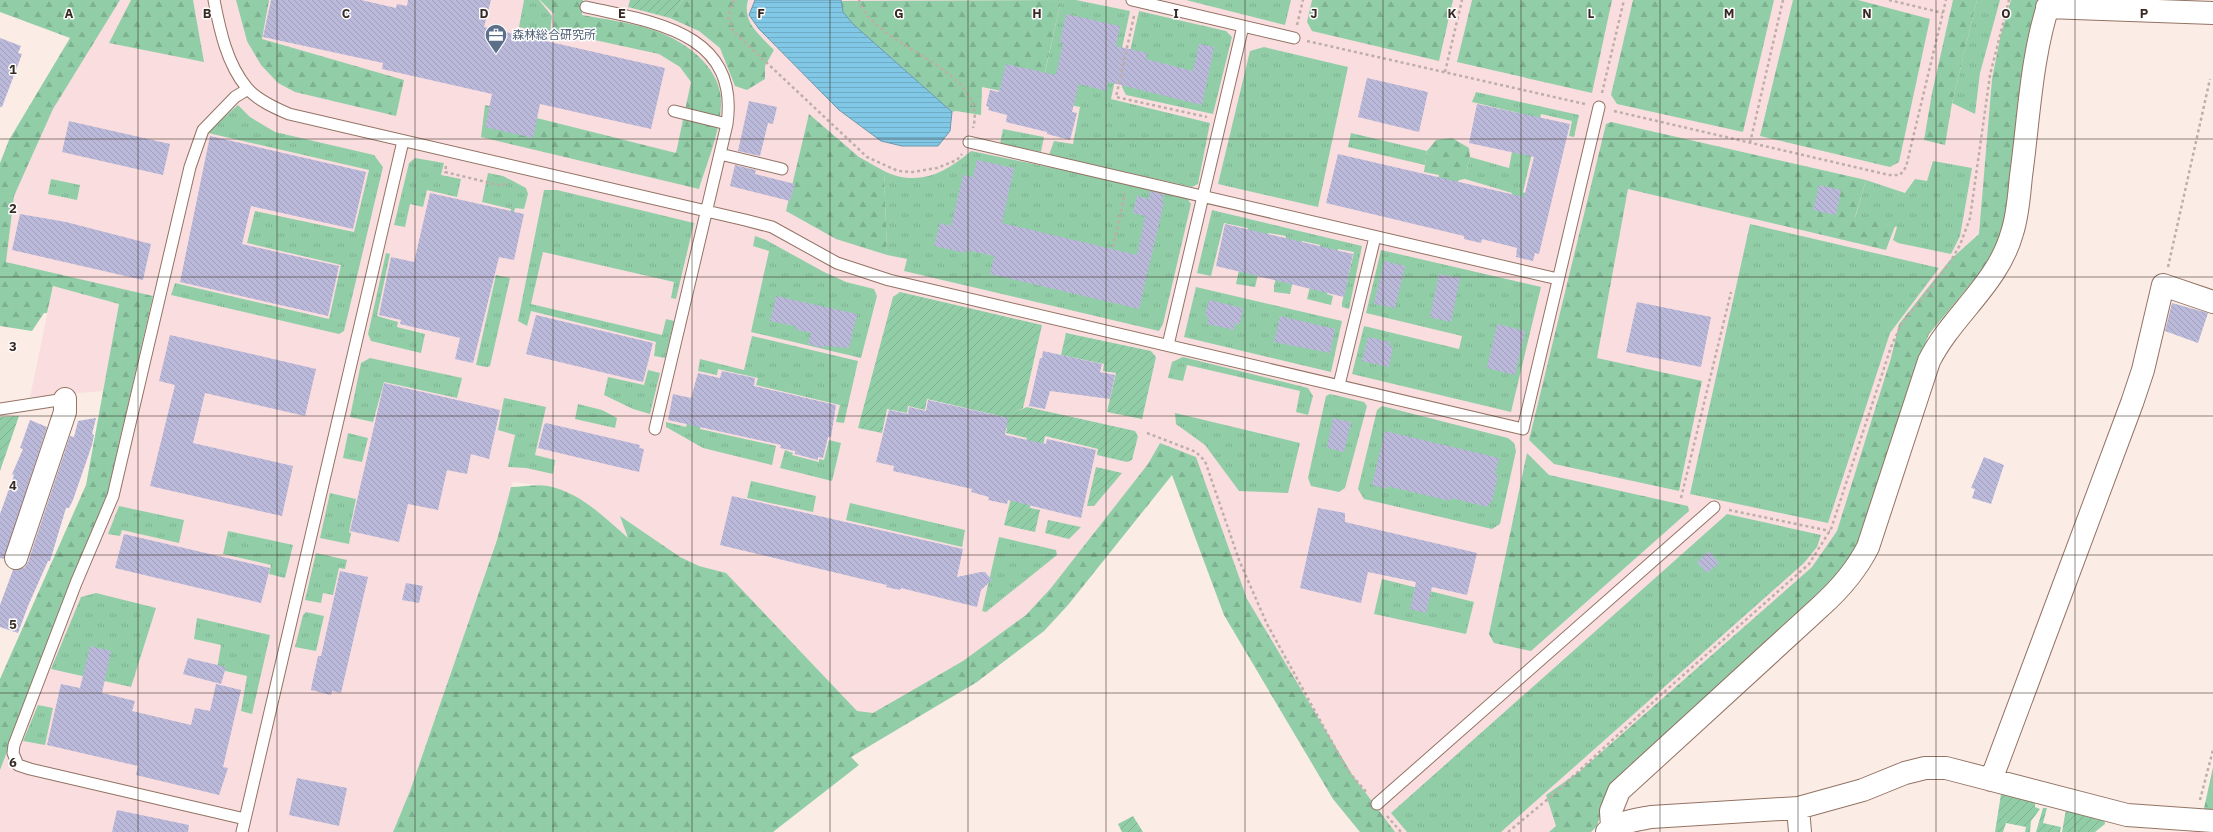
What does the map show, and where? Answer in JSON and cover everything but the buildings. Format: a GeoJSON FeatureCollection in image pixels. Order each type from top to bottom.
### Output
{"type":"FeatureCollection","features":[{"type":"Feature","properties":{"kind":"street"},"geometry":{"type":"LineString","coordinates":[[2204,821],[2127,815],[1946,768],[1925,768],[1856,792],[1798,808],[1651,817],[1630,821],[1609,830],[1611,811],[1619,791],[1842,587],[1859,565],[1868,547],[1929,362],[1939,341],[1996,270],[2012,233],[2030,110],[2034,62],[2048,3],[2213,13]]}},
{"type":"Feature","properties":{"kind":"street"},"geometry":{"type":"LineString","coordinates":[[1991,780],[2132,403],[2143,370],[2163,285],[2213,302]]}},
{"type":"Feature","properties":{"kind":"street"},"geometry":{"type":"LineString","coordinates":[[16,558],[64,412],[65,399]]}},
{"type":"Feature","properties":{"kind":"street"},"geometry":{"type":"LineString","coordinates":[[1798,808],[1800,832]]}},
{"type":"Feature","properties":{"kind":"lane"},"geometry":{"type":"LineString","coordinates":[[214,0],[222,39],[231,62],[248,89],[274,107],[288,114],[772,227],[837,263],[857,271],[1523,429],[1599,107]]}},
{"type":"Feature","properties":{"kind":"lane"},"geometry":{"type":"LineString","coordinates":[[1135,1],[1294,38]]}},
{"type":"Feature","properties":{"kind":"lane"},"geometry":{"type":"LineString","coordinates":[[586,7],[669,27],[700,45],[712,55],[722,72],[728,91],[730,107],[727,124],[707,211],[679,312],[655,429]]}},
{"type":"Feature","properties":{"kind":"lane"},"geometry":{"type":"LineString","coordinates":[[1168,345],[1243,26]]}},
{"type":"Feature","properties":{"kind":"lane"},"geometry":{"type":"LineString","coordinates":[[245,819],[30,769],[18,765],[13,753],[14,745],[73,591],[113,496],[190,167],[200,138],[203,130],[226,106],[248,89]]}},
{"type":"Feature","properties":{"kind":"lane"},"geometry":{"type":"LineString","coordinates":[[674,111],[727,124]]}},
{"type":"Feature","properties":{"kind":"lane"},"geometry":{"type":"LineString","coordinates":[[242,832],[402,141]]}},
{"type":"Feature","properties":{"kind":"lane"},"geometry":{"type":"LineString","coordinates":[[969,142],[1558,279]]}},
{"type":"Feature","properties":{"kind":"lane"},"geometry":{"type":"LineString","coordinates":[[720,154],[782,169]]}},
{"type":"Feature","properties":{"kind":"lane"},"geometry":{"type":"LineString","coordinates":[[1339,385],[1375,236]]}},
{"type":"Feature","properties":{"kind":"lane"},"geometry":{"type":"LineString","coordinates":[[0,409],[65,399]]}},
{"type":"Feature","properties":{"kind":"lane"},"geometry":{"type":"LineString","coordinates":[[1377,804],[1714,507]]}},
{"type":"Feature","properties":{"kind":"path"},"geometry":{"type":"LineString","coordinates":[[734,0],[728,17],[733,31],[867,157],[898,171],[913,172],[937,168],[957,160],[967,149],[975,121],[973,106],[962,85],[947,72],[880,28],[861,7],[859,0]]}},
{"type":"Feature","properties":{"kind":"path"},"geometry":{"type":"LineString","coordinates":[[1303,0],[1294,38],[1889,175],[1900,175],[1906,167],[1946,0]]}},
{"type":"Feature","properties":{"kind":"path"},"geometry":{"type":"LineString","coordinates":[[1445,72],[1462,0]]}},
{"type":"Feature","properties":{"kind":"path"},"geometry":{"type":"LineString","coordinates":[[1599,107],[1624,0]]}},
{"type":"Feature","properties":{"kind":"path"},"geometry":{"type":"LineString","coordinates":[[1750,142],[1783,0]]}},
{"type":"Feature","properties":{"kind":"path"},"geometry":{"type":"LineString","coordinates":[[1889,0],[1943,12]]}},
{"type":"Feature","properties":{"kind":"path"},"geometry":{"type":"LineString","coordinates":[[1508,832],[1554,794],[1663,693],[1809,564],[1830,531],[1891,346],[1901,325],[1949,264],[1960,244],[1970,218],[1990,75],[2009,0]]}},
{"type":"Feature","properties":{"kind":"path"},"geometry":{"type":"LineString","coordinates":[[1135,1],[1116,97],[1221,120]]}},
{"type":"Feature","properties":{"kind":"path"},"geometry":{"type":"LineString","coordinates":[[2163,285],[2210,78]]}},
{"type":"Feature","properties":{"kind":"path"},"geometry":{"type":"LineString","coordinates":[[447,162],[445,172],[504,186],[506,176]]}},
{"type":"Feature","properties":{"kind":"path"},"geometry":{"type":"LineString","coordinates":[[1113,247],[1128,179]]}},
{"type":"Feature","properties":{"kind":"path"},"geometry":{"type":"LineString","coordinates":[[1681,498],[1731,292]]}},
{"type":"Feature","properties":{"kind":"path"},"geometry":{"type":"LineString","coordinates":[[1148,433],[1196,452],[1205,461],[1239,560],[1267,624],[1348,771],[1401,832]]}},
{"type":"Feature","properties":{"kind":"path"},"geometry":{"type":"LineString","coordinates":[[1714,507],[1830,531]]}},
{"type":"Feature","properties":{"kind":"path"},"geometry":{"type":"LineString","coordinates":[[2204,821],[2213,750]]}},
{"type":"Feature","properties":{"kind":"shaded area"},"geometry":{"type":"Polygon","coordinates":[[[0,0],[2038,0],[2021,78],[2009,202],[1983,269],[1929,334],[1844,569],[1610,786],[1597,826],[1591,832],[1360,832],[1333,799],[1224,615],[1172,475],[1068,605],[1044,631],[977,682],[851,757],[548,486],[513,482],[497,540],[410,791],[393,832],[0,832],[0,770],[108,491],[151,304],[0,269],[0,205],[89,30],[0,0]]]}},
{"type":"Feature","properties":{"kind":"shaded area"},"geometry":{"type":"Polygon","coordinates":[[[53,286],[119,304],[104,391],[30,397],[53,286]]]}},
{"type":"Feature","properties":{"kind":"green space"},"geometry":{"type":"Polygon","coordinates":[[[0,0],[120,0],[53,109],[14,196],[6,262],[153,296],[108,491],[0,770],[0,679],[86,485],[119,304],[53,286],[47,313],[44,313],[32,331],[0,326],[0,163],[9,140],[70,38],[0,12],[0,0]]]}},
{"type":"Feature","properties":{"kind":"green space"},"geometry":{"type":"Polygon","coordinates":[[[131,0],[193,0],[204,62],[109,43],[131,0]]]}},
{"type":"Feature","properties":{"kind":"green space"},"geometry":{"type":"Polygon","coordinates":[[[236,0],[269,0],[262,39],[404,80],[396,116],[295,92],[278,83],[261,65],[247,41],[236,0]]]}},
{"type":"Feature","properties":{"kind":"green space"},"geometry":{"type":"Polygon","coordinates":[[[524,0],[539,0],[552,16],[550,34],[519,27],[524,0]]]}},
{"type":"Feature","properties":{"kind":"green space"},"geometry":{"type":"Polygon","coordinates":[[[540,0],[583,0],[582,15],[633,24],[662,33],[686,46],[706,65],[714,75],[719,87],[721,111],[717,133],[699,189],[481,137],[485,105],[676,153],[691,82],[680,67],[659,54],[553,31],[554,14],[540,0]]]}},
{"type":"Feature","properties":{"kind":"green space"},"geometry":{"type":"Polygon","coordinates":[[[630,0],[683,0],[670,18],[628,7],[630,0]]]}},
{"type":"Feature","properties":{"kind":"green space"},"geometry":{"type":"Polygon","coordinates":[[[683,0],[748,0],[747,15],[753,28],[774,50],[765,66],[765,79],[747,90],[735,86],[720,48],[699,31],[670,18],[683,0]]]}},
{"type":"Feature","properties":{"kind":"green space"},"geometry":{"type":"Polygon","coordinates":[[[1061,0],[1076,0],[1130,11],[1111,99],[1210,123],[1198,184],[1192,187],[1049,155],[1054,141],[1073,144],[1080,107],[1065,104],[1045,73],[1061,0]]]}},
{"type":"Feature","properties":{"kind":"green space"},"geometry":{"type":"Polygon","coordinates":[[[1061,0],[1039,99],[982,87],[981,115],[956,111],[952,112],[853,24],[843,12],[841,1],[1061,0]]]}},
{"type":"Feature","properties":{"kind":"green space"},"geometry":{"type":"Polygon","coordinates":[[[1186,0],[1291,0],[1285,25],[1186,0]]]}},
{"type":"Feature","properties":{"kind":"green space"},"geometry":{"type":"Polygon","coordinates":[[[1312,0],[1453,0],[1439,61],[1312,31],[1307,22],[1312,0]]]}},
{"type":"Feature","properties":{"kind":"green space"},"geometry":{"type":"Polygon","coordinates":[[[1472,0],[1612,0],[1592,93],[1457,62],[1472,0]]]}},
{"type":"Feature","properties":{"kind":"green space"},"geometry":{"type":"Polygon","coordinates":[[[1633,0],[1774,0],[1743,132],[1617,104],[1611,95],[1633,0]]]}},
{"type":"Feature","properties":{"kind":"green space"},"geometry":{"type":"Polygon","coordinates":[[[1793,0],[1858,0],[1930,19],[1899,162],[1890,167],[1760,136],[1793,0]]]}},
{"type":"Feature","properties":{"kind":"green space"},"geometry":{"type":"Polygon","coordinates":[[[1953,0],[1977,0],[1952,103],[1945,145],[1924,140],[1932,93],[1953,0]]]}},
{"type":"Feature","properties":{"kind":"green space"},"geometry":{"type":"Polygon","coordinates":[[[1977,0],[2000,0],[1980,73],[1975,114],[1952,103],[1977,0]]]}},
{"type":"Feature","properties":{"kind":"green space"},"geometry":{"type":"Polygon","coordinates":[[[2011,0],[2038,0],[2021,78],[2009,202],[2001,236],[1983,269],[1929,334],[1860,539],[1844,569],[1610,786],[1597,826],[1591,832],[1549,832],[1556,826],[1546,795],[1580,771],[1812,567],[1837,531],[1891,358],[1899,324],[1950,260],[1979,234],[1992,79],[2001,34],[2011,0]]]}},
{"type":"Feature","properties":{"kind":"green space"},"geometry":{"type":"Polygon","coordinates":[[[1139,11],[1226,31],[1232,37],[1213,114],[1126,95],[1122,87],[1139,11]]]}},
{"type":"Feature","properties":{"kind":"green space"},"geometry":{"type":"Polygon","coordinates":[[[1264,47],[1348,67],[1318,207],[1218,184],[1250,51],[1264,47]]]}},
{"type":"Feature","properties":{"kind":"green space"},"geometry":{"type":"Polygon","coordinates":[[[1476,92],[1579,115],[1574,137],[1569,136],[1572,121],[1541,114],[1523,192],[1527,194],[1526,202],[1510,199],[1512,193],[1465,179],[1470,157],[1509,168],[1519,113],[1472,102],[1476,92]]]}},
{"type":"Feature","properties":{"kind":"green space"},"geometry":{"type":"Polygon","coordinates":[[[238,105],[250,117],[275,132],[374,155],[383,167],[344,331],[339,334],[171,295],[175,283],[329,319],[341,265],[247,243],[255,211],[354,232],[369,170],[208,133],[238,105]]]}},
{"type":"Feature","properties":{"kind":"green space"},"geometry":{"type":"Polygon","coordinates":[[[809,114],[859,157],[884,171],[887,255],[836,239],[786,211],[809,114]]]}},
{"type":"Feature","properties":{"kind":"green space"},"geometry":{"type":"Polygon","coordinates":[[[1611,122],[1866,180],[1855,217],[1895,226],[1886,250],[1628,189],[1597,358],[1702,381],[1679,491],[1554,464],[1529,440],[1606,124],[1611,122]]]}},
{"type":"Feature","properties":{"kind":"green space"},"geometry":{"type":"Polygon","coordinates":[[[1003,129],[1044,137],[1041,152],[1000,144],[1003,129]]]}},
{"type":"Feature","properties":{"kind":"green space"},"geometry":{"type":"Polygon","coordinates":[[[1351,133],[1427,151],[1425,165],[1348,147],[1351,133]]]}},
{"type":"Feature","properties":{"kind":"green space"},"geometry":{"type":"Polygon","coordinates":[[[1452,138],[1469,148],[1470,157],[1465,179],[1459,180],[1453,190],[1436,193],[1439,175],[1424,172],[1427,151],[1436,140],[1452,138]]]}},
{"type":"Feature","properties":{"kind":"green space"},"geometry":{"type":"Polygon","coordinates":[[[971,151],[1135,185],[1187,198],[1191,204],[1163,324],[1159,331],[904,271],[907,259],[887,255],[884,171],[896,176],[908,178],[930,176],[951,166],[971,151]]]}},
{"type":"Feature","properties":{"kind":"green space"},"geometry":{"type":"Polygon","coordinates":[[[415,158],[444,163],[441,175],[461,179],[457,197],[427,190],[423,207],[410,204],[405,227],[394,225],[409,163],[415,158]]]}},
{"type":"Feature","properties":{"kind":"green space"},"geometry":{"type":"Polygon","coordinates":[[[1933,161],[1972,168],[1960,236],[1951,254],[1898,243],[1893,240],[1897,227],[1855,218],[1866,180],[1905,193],[1915,179],[1927,181],[1933,161]]]}},
{"type":"Feature","properties":{"kind":"green space"},"geometry":{"type":"Polygon","coordinates":[[[488,173],[503,176],[526,188],[528,194],[524,209],[515,208],[503,257],[501,256],[511,209],[482,202],[488,173]]]}},
{"type":"Feature","properties":{"kind":"green space"},"geometry":{"type":"Polygon","coordinates":[[[51,179],[80,185],[77,200],[48,194],[51,179]]]}},
{"type":"Feature","properties":{"kind":"green space"},"geometry":{"type":"Polygon","coordinates":[[[544,190],[557,190],[694,223],[676,299],[671,298],[674,282],[543,252],[531,304],[662,335],[666,319],[674,321],[665,358],[654,356],[656,342],[531,311],[527,326],[518,321],[544,190]]]}},
{"type":"Feature","properties":{"kind":"green space"},"geometry":{"type":"Polygon","coordinates":[[[1212,210],[1362,246],[1349,309],[1342,307],[1342,303],[1354,252],[1338,249],[1327,294],[1333,296],[1331,305],[1307,299],[1320,245],[1302,241],[1290,294],[1274,292],[1274,286],[1286,236],[1268,233],[1255,287],[1236,284],[1248,228],[1224,223],[1211,276],[1197,273],[1212,210]]]}},
{"type":"Feature","properties":{"kind":"green space"},"geometry":{"type":"Polygon","coordinates":[[[1750,224],[1939,268],[1890,333],[1828,523],[1690,494],[1750,224]]]}},
{"type":"Feature","properties":{"kind":"green space"},"geometry":{"type":"Polygon","coordinates":[[[755,236],[766,240],[824,272],[846,282],[874,289],[877,296],[861,358],[751,332],[769,251],[753,246],[755,236]]]}},
{"type":"Feature","properties":{"kind":"green space"},"geometry":{"type":"Polygon","coordinates":[[[1381,250],[1541,287],[1511,412],[1352,374],[1364,326],[1459,349],[1462,336],[1366,313],[1381,250]]]}},
{"type":"Feature","properties":{"kind":"green space"},"geometry":{"type":"Polygon","coordinates":[[[386,253],[390,254],[377,316],[398,322],[397,327],[425,334],[421,353],[371,341],[368,334],[386,253]]]}},
{"type":"Feature","properties":{"kind":"green space"},"geometry":{"type":"Polygon","coordinates":[[[496,275],[510,278],[490,366],[487,367],[476,365],[496,275]]]}},
{"type":"Feature","properties":{"kind":"green space"},"geometry":{"type":"Polygon","coordinates":[[[1196,287],[1342,321],[1331,372],[1184,337],[1196,287]]]}},
{"type":"Feature","properties":{"kind":"green space"},"geometry":{"type":"Polygon","coordinates":[[[900,292],[1042,325],[1023,408],[1013,413],[1027,407],[1135,431],[1138,436],[1132,460],[1127,462],[1097,455],[1098,449],[1045,436],[1030,508],[1040,510],[1035,532],[1004,525],[1027,438],[1006,433],[1007,428],[1002,427],[1004,417],[927,399],[925,410],[908,406],[907,413],[887,409],[882,433],[858,428],[893,297],[900,292]]]}},
{"type":"Feature","properties":{"kind":"green space"},"geometry":{"type":"Polygon","coordinates":[[[1066,333],[1151,351],[1156,357],[1142,419],[1107,412],[1116,373],[1103,371],[1104,364],[1061,355],[1066,333]]]}},
{"type":"Feature","properties":{"kind":"green space"},"geometry":{"type":"Polygon","coordinates":[[[752,336],[858,361],[844,423],[836,422],[840,405],[756,385],[758,378],[718,369],[717,375],[698,371],[700,359],[744,370],[752,336]]]}},
{"type":"Feature","properties":{"kind":"green space"},"geometry":{"type":"Polygon","coordinates":[[[1183,357],[1308,388],[1313,396],[1308,415],[1296,412],[1300,391],[1187,365],[1183,381],[1168,378],[1172,362],[1183,357]]]}},
{"type":"Feature","properties":{"kind":"green space"},"geometry":{"type":"Polygon","coordinates":[[[370,358],[462,378],[457,398],[384,382],[373,422],[350,417],[361,363],[370,358]]]}},
{"type":"Feature","properties":{"kind":"green space"},"geometry":{"type":"Polygon","coordinates":[[[648,370],[660,373],[650,414],[633,409],[604,395],[608,377],[644,385],[648,370]]]}},
{"type":"Feature","properties":{"kind":"green space"},"geometry":{"type":"Polygon","coordinates":[[[1330,394],[1364,402],[1367,406],[1345,488],[1339,492],[1311,486],[1308,478],[1326,396],[1330,394]]]}},
{"type":"Feature","properties":{"kind":"green space"},"geometry":{"type":"Polygon","coordinates":[[[504,398],[546,407],[535,455],[555,460],[553,474],[526,468],[508,467],[515,435],[498,430],[504,398]]]}},
{"type":"Feature","properties":{"kind":"green space"},"geometry":{"type":"Polygon","coordinates":[[[578,404],[602,410],[617,418],[615,428],[575,419],[578,404]]]}},
{"type":"Feature","properties":{"kind":"green space"},"geometry":{"type":"Polygon","coordinates":[[[1382,406],[1508,438],[1514,443],[1516,451],[1500,524],[1492,529],[1364,499],[1358,489],[1377,410],[1382,406]]]}},
{"type":"Feature","properties":{"kind":"green space"},"geometry":{"type":"Polygon","coordinates":[[[1175,413],[1300,443],[1288,493],[1239,491],[1205,445],[1176,424],[1175,413]]]}},
{"type":"Feature","properties":{"kind":"green space"},"geometry":{"type":"Polygon","coordinates":[[[19,416],[0,471],[0,417],[19,416]]]}},
{"type":"Feature","properties":{"kind":"green space"},"geometry":{"type":"Polygon","coordinates":[[[666,422],[686,427],[687,423],[701,426],[700,429],[776,446],[772,465],[703,448],[666,427],[666,422]]]}},
{"type":"Feature","properties":{"kind":"green space"},"geometry":{"type":"Polygon","coordinates":[[[348,433],[368,438],[362,462],[343,458],[348,433]]]}},
{"type":"Feature","properties":{"kind":"green space"},"geometry":{"type":"Polygon","coordinates":[[[829,440],[841,443],[832,481],[780,468],[785,450],[793,453],[792,455],[819,462],[819,459],[824,460],[829,440]]]}},
{"type":"Feature","properties":{"kind":"green space"},"geometry":{"type":"Polygon","coordinates":[[[1160,443],[1196,457],[1247,599],[1353,776],[1395,832],[1360,832],[1333,799],[1224,615],[1172,475],[1068,605],[1044,631],[977,682],[851,757],[859,765],[773,832],[393,832],[410,791],[497,540],[511,487],[544,485],[560,489],[581,500],[601,514],[628,538],[620,516],[680,557],[699,566],[726,573],[857,711],[873,713],[963,661],[1026,615],[1051,588],[1148,464],[1160,443]]]}},
{"type":"Feature","properties":{"kind":"green space"},"geometry":{"type":"Polygon","coordinates":[[[1527,453],[1549,475],[1688,506],[1689,511],[1531,651],[1494,643],[1489,634],[1527,453]]]}},
{"type":"Feature","properties":{"kind":"green space"},"geometry":{"type":"Polygon","coordinates":[[[1096,467],[1122,473],[1094,506],[1087,506],[1096,467]]]}},
{"type":"Feature","properties":{"kind":"green space"},"geometry":{"type":"Polygon","coordinates":[[[751,481],[816,496],[813,512],[747,498],[751,481]]]}},
{"type":"Feature","properties":{"kind":"green space"},"geometry":{"type":"Polygon","coordinates":[[[330,493],[356,499],[349,532],[351,533],[349,544],[320,538],[330,493]]]}},
{"type":"Feature","properties":{"kind":"green space"},"geometry":{"type":"Polygon","coordinates":[[[850,503],[965,530],[962,547],[846,520],[850,503]]]}},
{"type":"Feature","properties":{"kind":"green space"},"geometry":{"type":"Polygon","coordinates":[[[119,506],[184,520],[179,543],[122,530],[120,536],[108,534],[119,506]]]}},
{"type":"Feature","properties":{"kind":"green space"},"geometry":{"type":"Polygon","coordinates":[[[1727,514],[1821,535],[1817,547],[1804,563],[1501,832],[1407,832],[1391,813],[1727,514]]]}},
{"type":"Feature","properties":{"kind":"green space"},"geometry":{"type":"Polygon","coordinates":[[[1048,520],[1081,527],[1069,539],[1045,533],[1048,520]]]}},
{"type":"Feature","properties":{"kind":"green space"},"geometry":{"type":"Polygon","coordinates":[[[228,531],[293,545],[285,578],[269,574],[271,565],[223,554],[228,531]]]}},
{"type":"Feature","properties":{"kind":"green space"},"geometry":{"type":"Polygon","coordinates":[[[999,537],[1056,550],[1057,555],[986,612],[982,611],[999,537]]]}},
{"type":"Feature","properties":{"kind":"green space"},"geometry":{"type":"Polygon","coordinates":[[[316,553],[347,560],[345,569],[339,568],[333,595],[323,593],[321,603],[305,600],[316,553]]]}},
{"type":"Feature","properties":{"kind":"green space"},"geometry":{"type":"Polygon","coordinates":[[[1382,579],[1474,602],[1466,634],[1374,614],[1382,579]]]}},
{"type":"Feature","properties":{"kind":"green space"},"geometry":{"type":"Polygon","coordinates":[[[96,593],[156,608],[131,687],[51,669],[81,597],[96,593]]]}},
{"type":"Feature","properties":{"kind":"green space"},"geometry":{"type":"Polygon","coordinates":[[[306,612],[324,616],[316,651],[295,647],[303,615],[306,612]]]}},
{"type":"Feature","properties":{"kind":"green space"},"geometry":{"type":"Polygon","coordinates":[[[197,618],[270,635],[252,714],[241,711],[247,676],[217,669],[221,645],[194,639],[197,618]]]}},
{"type":"Feature","properties":{"kind":"green space"},"geometry":{"type":"Polygon","coordinates":[[[38,705],[53,708],[45,745],[23,741],[38,705]]]}},
{"type":"Feature","properties":{"kind":"green space"},"geometry":{"type":"Polygon","coordinates":[[[2213,767],[2213,813],[2203,813],[2213,767]]]}},
{"type":"Feature","properties":{"kind":"green space"},"geometry":{"type":"Polygon","coordinates":[[[2001,794],[2035,802],[2035,807],[2040,809],[2031,821],[2030,832],[2025,832],[2026,827],[2006,823],[2003,832],[1995,832],[2001,794]]]}},
{"type":"Feature","properties":{"kind":"green space"},"geometry":{"type":"Polygon","coordinates":[[[2043,808],[2047,808],[2043,823],[2061,827],[2060,832],[2036,832],[2043,808]]]}},
{"type":"Feature","properties":{"kind":"green space"},"geometry":{"type":"Polygon","coordinates":[[[2066,809],[2104,818],[2105,824],[2095,832],[2062,832],[2066,809]]]}},
{"type":"Feature","properties":{"kind":"green space"},"geometry":{"type":"Polygon","coordinates":[[[1133,816],[1143,832],[1122,832],[1118,824],[1133,816]]]}},
{"type":"Feature","properties":{"kind":"water"},"geometry":{"type":"Polygon","coordinates":[[[755,0],[841,0],[843,12],[853,24],[952,112],[950,131],[938,146],[902,146],[881,141],[839,110],[759,29],[749,15],[755,0]]]}},
{"type":"Feature","properties":{"kind":"place","name":"森林総合研究所"},"geometry":{"type":"Point","coordinates":[496,54]}}]}
